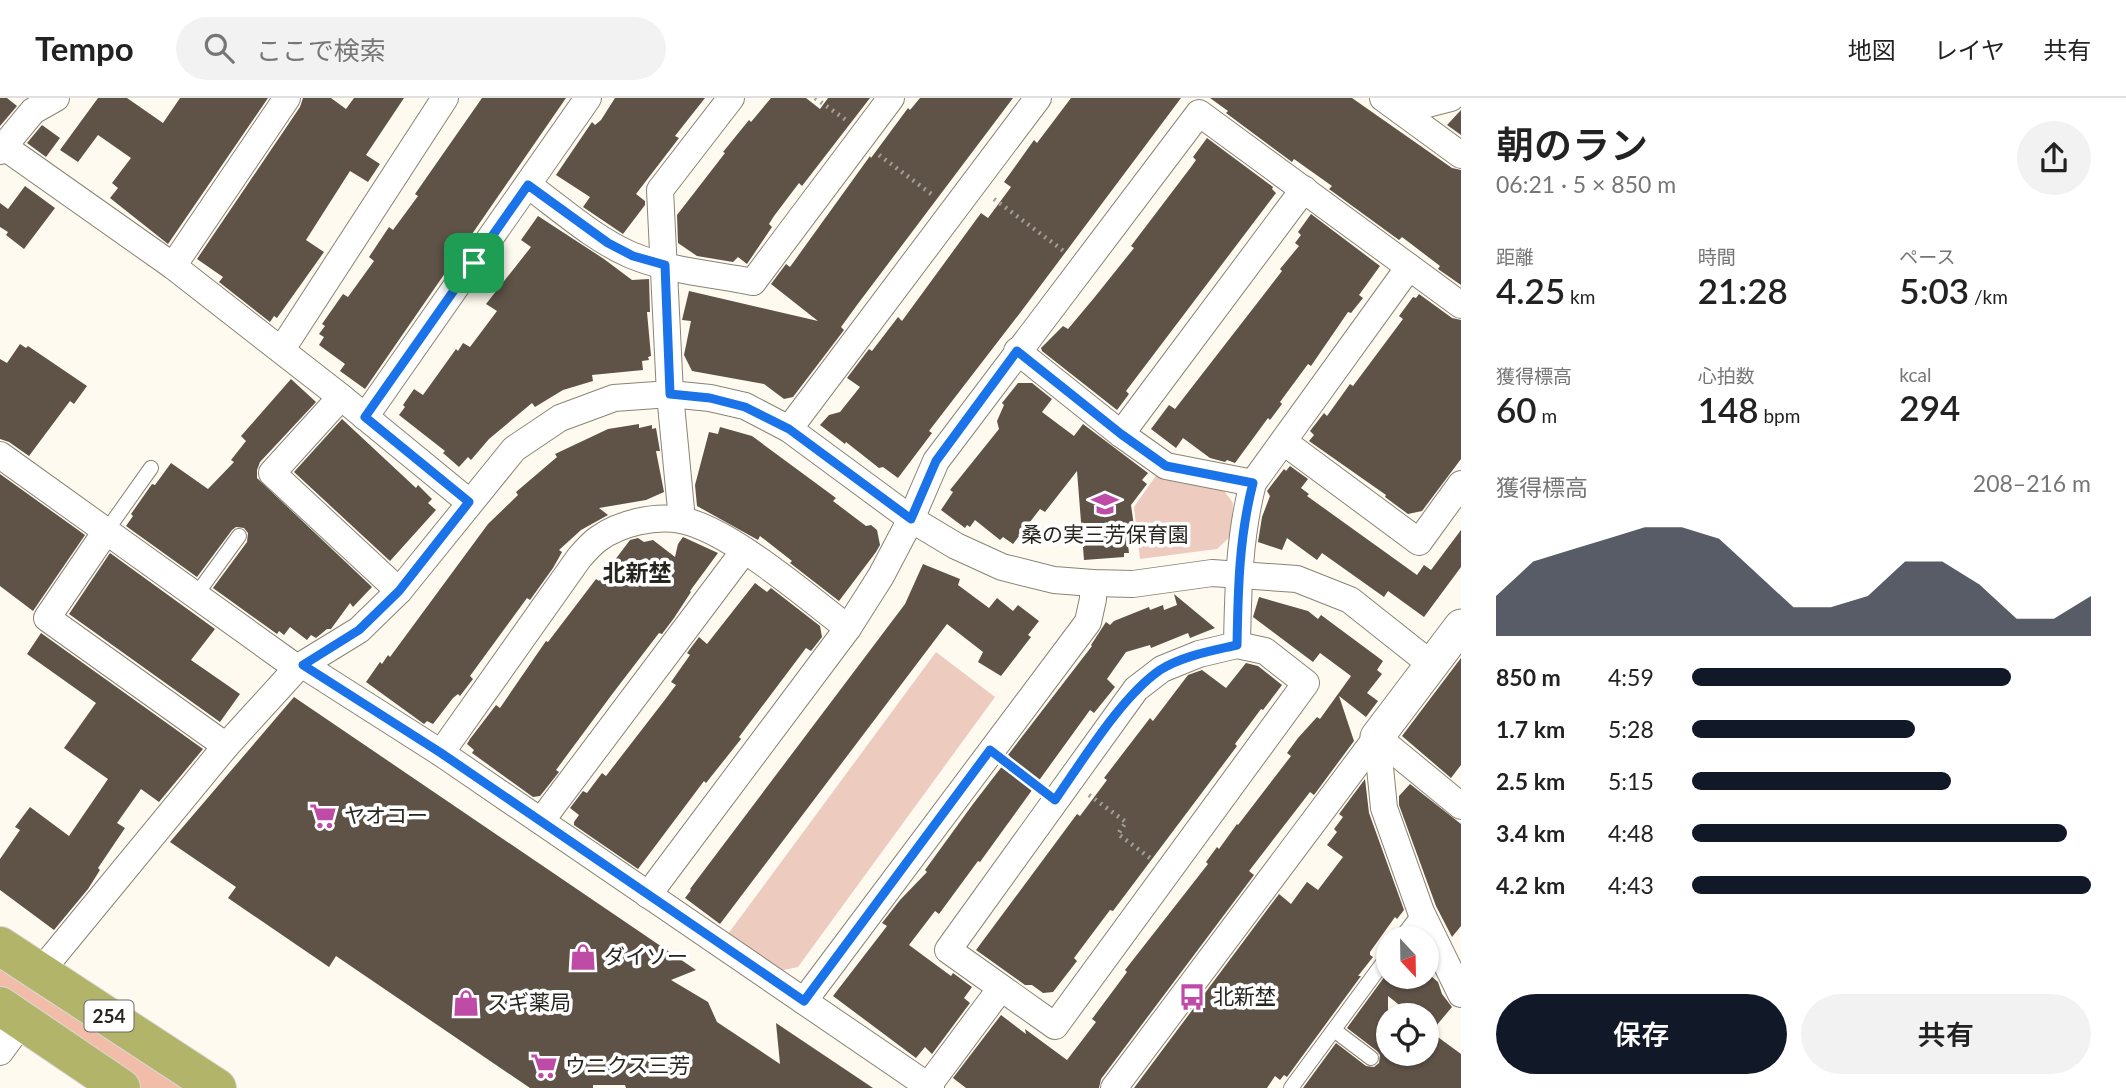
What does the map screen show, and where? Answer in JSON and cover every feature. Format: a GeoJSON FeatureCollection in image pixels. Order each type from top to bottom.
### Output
{"type":"FeatureCollection","features":[{"type":"Feature","properties":{"kind":"highway","name":"254"},"geometry":{"type":"LineString","coordinates":[[0,946],[217,1088]]}},
{"type":"Feature","properties":{"kind":"highway","name":"254"},"geometry":{"type":"LineString","coordinates":[[12,1014],[121,1088]]}},
{"type":"Feature","properties":{"kind":"street"},"geometry":{"type":"LineString","coordinates":[[56,98],[33,111],[2,148],[173,266],[282,349],[469,502]]}},
{"type":"Feature","properties":{"kind":"street"},"geometry":{"type":"LineString","coordinates":[[173,266],[287,98]]}},
{"type":"Feature","properties":{"kind":"street"},"geometry":{"type":"LineString","coordinates":[[282,349],[445,98]]}},
{"type":"Feature","properties":{"kind":"street"},"geometry":{"type":"LineString","coordinates":[[365,417],[588,98]]}},
{"type":"Feature","properties":{"kind":"street"},"geometry":{"type":"LineString","coordinates":[[682,520],[670,394],[660,190],[731,98]]}},
{"type":"Feature","properties":{"kind":"street"},"geometry":{"type":"LineString","coordinates":[[528,185],[608,243],[633,256],[753,282],[891,98]]}},
{"type":"Feature","properties":{"kind":"street"},"geometry":{"type":"LineString","coordinates":[[789,429],[1038,98]]}},
{"type":"Feature","properties":{"kind":"street"},"geometry":{"type":"LineString","coordinates":[[1392,104],[1451,98]]}},
{"type":"Feature","properties":{"kind":"street"},"geometry":{"type":"LineString","coordinates":[[1392,104],[1461,155]]}},
{"type":"Feature","properties":{"kind":"street"},"geometry":{"type":"LineString","coordinates":[[648,895],[848,628],[881,576],[911,519],[936,461],[1199,113],[1461,305]]}},
{"type":"Feature","properties":{"kind":"street"},"geometry":{"type":"LineString","coordinates":[[1121,434],[1304,189]]}},
{"type":"Feature","properties":{"kind":"street"},"geometry":{"type":"LineString","coordinates":[[1237,645],[1244,517],[1253,483],[1409,267]]}},
{"type":"Feature","properties":{"kind":"street"},"geometry":{"type":"LineString","coordinates":[[1017,351],[1121,434],[1166,466],[1253,483]]}},
{"type":"Feature","properties":{"kind":"street"},"geometry":{"type":"LineString","coordinates":[[41,971],[226,746],[300,667],[359,630],[399,591],[514,449],[560,418],[614,398],[670,394],[710,398],[745,407],[789,429],[911,519],[956,546],[1002,568],[1054,580],[1093,583],[1133,584],[1212,573],[1297,579],[1350,600],[1432,664]]}},
{"type":"Feature","properties":{"kind":"street"},"geometry":{"type":"LineString","coordinates":[[341,397],[272,473],[399,591]]}},
{"type":"Feature","properties":{"kind":"street"},"geometry":{"type":"LineString","coordinates":[[1284,442],[1419,541],[1461,484]]}},
{"type":"Feature","properties":{"kind":"street"},"geometry":{"type":"LineString","coordinates":[[0,455],[300,667],[441,753],[929,1087],[1001,988]]}},
{"type":"Feature","properties":{"kind":"street"},"geometry":{"type":"LineString","coordinates":[[441,753],[579,558],[599,538],[623,527],[653,519],[682,520],[716,533],[848,628]]}},
{"type":"Feature","properties":{"kind":"street"},"geometry":{"type":"LineString","coordinates":[[107,530],[47,618],[226,746]]}},
{"type":"Feature","properties":{"kind":"street"},"geometry":{"type":"LineString","coordinates":[[541,821],[744,551]]}},
{"type":"Feature","properties":{"kind":"street"},"geometry":{"type":"LineString","coordinates":[[804,1001],[1088,622],[1093,583]]}},
{"type":"Feature","properties":{"kind":"street"},"geometry":{"type":"LineString","coordinates":[[1114,1088],[1461,626]]}},
{"type":"Feature","properties":{"kind":"street"},"geometry":{"type":"LineString","coordinates":[[1237,645],[1265,651],[1306,683],[1055,1026],[948,950],[1136,689],[1162,669],[1199,653],[1237,645]]}},
{"type":"Feature","properties":{"kind":"street"},"geometry":{"type":"LineString","coordinates":[[1377,737],[1461,806]]}},
{"type":"Feature","properties":{"kind":"street"},"geometry":{"type":"LineString","coordinates":[[1377,737],[1384,808],[1421,912],[1461,994]]}},
{"type":"Feature","properties":{"kind":"street"},"geometry":{"type":"LineString","coordinates":[[0,1052],[12,1014]]}},
{"type":"Feature","properties":{"kind":"lane"},"geometry":{"type":"LineString","coordinates":[[107,530],[151,468]]}},
{"type":"Feature","properties":{"kind":"lane"},"geometry":{"type":"LineString","coordinates":[[196,595],[239,536]]}},
{"type":"Feature","properties":{"kind":"lane"},"geometry":{"type":"LineString","coordinates":[[1410,926],[1421,912]]}},
{"type":"Feature","properties":{"kind":"lane"},"geometry":{"type":"LineString","coordinates":[[1291,1088],[1376,972]]}},
{"type":"Feature","properties":{"kind":"lane"},"geometry":{"type":"LineString","coordinates":[[1334,1030],[1371,1058]]}},
{"type":"Feature","properties":{"kind":"path"},"geometry":{"type":"LineString","coordinates":[[815,98],[953,210]]}},
{"type":"Feature","properties":{"kind":"path"},"geometry":{"type":"LineString","coordinates":[[973,184],[1083,265]]}},
{"type":"Feature","properties":{"kind":"path"},"geometry":{"type":"LineString","coordinates":[[990,750],[1126,822],[1118,834],[1167,871]]}},
{"type":"Feature","properties":{"kind":"shaded area"},"geometry":{"type":"Polygon","coordinates":[[[1157,474],[1222,488],[1233,503],[1231,536],[1217,549],[1140,559],[1134,507],[1157,474]]]}},
{"type":"Feature","properties":{"kind":"shaded area"},"geometry":{"type":"Polygon","coordinates":[[[936,652],[995,697],[798,967],[779,971],[728,934],[936,652]]]}},
{"type":"Feature","properties":{"kind":"shaded area"},"geometry":{"type":"Polygon","coordinates":[[[0,957],[196,1088],[140,1088],[0,993],[0,957]]]}},
{"type":"Feature","properties":{"kind":"building"},"geometry":{"type":"Polygon","coordinates":[[[0,98],[7,98],[17,106],[0,126],[0,98]]]}},
{"type":"Feature","properties":{"kind":"building"},"geometry":{"type":"Polygon","coordinates":[[[98,98],[127,98],[163,123],[180,98],[268,98],[168,244],[110,198],[118,188],[112,183],[131,158],[98,135],[78,162],[60,150],[98,98]]]}},
{"type":"Feature","properties":{"kind":"building"},"geometry":{"type":"Polygon","coordinates":[[[303,98],[331,98],[346,109],[354,98],[404,98],[366,155],[380,164],[368,182],[350,171],[306,240],[324,252],[277,318],[274,316],[270,322],[219,282],[223,277],[197,259],[300,107],[303,98]]]}},
{"type":"Feature","properties":{"kind":"building"},"geometry":{"type":"Polygon","coordinates":[[[482,98],[566,98],[365,389],[340,371],[345,364],[319,345],[324,337],[319,334],[325,326],[322,324],[343,294],[348,297],[374,261],[369,257],[389,227],[393,230],[418,196],[415,194],[482,98]]]}},
{"type":"Feature","properties":{"kind":"building"},"geometry":{"type":"Polygon","coordinates":[[[615,98],[705,98],[675,136],[679,138],[636,194],[645,201],[645,205],[623,234],[583,207],[590,197],[556,175],[592,122],[595,125],[601,120],[615,98]]]}},
{"type":"Feature","properties":{"kind":"building"},"geometry":{"type":"Polygon","coordinates":[[[771,98],[806,98],[820,109],[828,98],[870,98],[802,186],[799,183],[774,216],[769,224],[772,227],[747,264],[738,257],[733,262],[697,256],[678,243],[677,215],[725,153],[723,152],[771,98]]]}},
{"type":"Feature","properties":{"kind":"building"},"geometry":{"type":"Polygon","coordinates":[[[920,98],[1013,98],[857,305],[841,327],[844,330],[793,397],[784,399],[764,384],[692,371],[684,355],[691,321],[682,320],[689,291],[818,321],[771,284],[786,264],[790,267],[870,156],[871,158],[908,108],[910,110],[920,98]]]}},
{"type":"Feature","properties":{"kind":"building"},"geometry":{"type":"Polygon","coordinates":[[[1071,98],[1181,98],[929,431],[932,433],[898,478],[883,467],[879,468],[820,425],[829,415],[840,412],[860,387],[847,378],[898,317],[902,321],[981,213],[988,218],[1011,187],[1004,182],[1034,140],[1037,143],[1071,98]]]}},
{"type":"Feature","properties":{"kind":"building"},"geometry":{"type":"Polygon","coordinates":[[[1210,98],[1352,98],[1452,168],[1461,170],[1461,285],[1438,269],[1440,266],[1402,237],[1399,240],[1329,189],[1332,186],[1294,159],[1292,162],[1210,98]]]}},
{"type":"Feature","properties":{"kind":"building"},"geometry":{"type":"Polygon","coordinates":[[[1461,110],[1461,135],[1447,125],[1461,110]]]}},
{"type":"Feature","properties":{"kind":"building"},"geometry":{"type":"Polygon","coordinates":[[[42,125],[60,138],[46,157],[27,143],[42,125]]]}},
{"type":"Feature","properties":{"kind":"building"},"geometry":{"type":"Polygon","coordinates":[[[1207,138],[1273,187],[1276,193],[1126,391],[1129,394],[1117,410],[1041,348],[1063,326],[1068,329],[1134,248],[1131,246],[1196,160],[1193,157],[1207,138]]]}},
{"type":"Feature","properties":{"kind":"building"},"geometry":{"type":"Polygon","coordinates":[[[25,186],[55,208],[24,249],[0,227],[0,203],[8,209],[25,186]]]}},
{"type":"Feature","properties":{"kind":"building"},"geometry":{"type":"Polygon","coordinates":[[[1311,214],[1380,266],[1359,295],[1363,298],[1351,313],[1348,312],[1311,366],[1308,364],[1280,402],[1282,404],[1270,420],[1268,418],[1235,463],[1210,458],[1183,438],[1176,448],[1151,429],[1169,405],[1175,409],[1282,271],[1280,269],[1299,246],[1295,243],[1301,235],[1298,232],[1311,214]]]}},
{"type":"Feature","properties":{"kind":"building"},"geometry":{"type":"Polygon","coordinates":[[[538,216],[632,280],[649,279],[650,312],[647,312],[651,356],[648,357],[649,360],[642,361],[643,370],[592,375],[593,381],[563,390],[535,407],[532,403],[489,439],[471,460],[468,457],[459,467],[443,453],[445,451],[399,415],[414,389],[423,395],[456,349],[458,351],[463,343],[470,347],[497,311],[486,304],[531,247],[521,240],[538,216]]]}},
{"type":"Feature","properties":{"kind":"building"},"geometry":{"type":"Polygon","coordinates":[[[1419,294],[1452,318],[1461,320],[1461,459],[1422,511],[1408,514],[1385,497],[1386,495],[1309,441],[1314,435],[1310,431],[1324,413],[1327,416],[1350,384],[1353,386],[1403,319],[1399,316],[1413,297],[1416,298],[1419,294]]]}},
{"type":"Feature","properties":{"kind":"building"},"geometry":{"type":"Polygon","coordinates":[[[20,344],[26,348],[28,346],[87,386],[74,404],[70,401],[29,456],[0,439],[0,359],[7,363],[20,344]]]}},
{"type":"Feature","properties":{"kind":"building"},"geometry":{"type":"Polygon","coordinates":[[[291,379],[316,402],[260,462],[257,478],[372,587],[353,607],[350,603],[331,629],[316,638],[311,635],[307,640],[290,627],[284,635],[279,631],[277,634],[213,588],[247,542],[248,533],[244,528],[236,527],[232,530],[197,577],[126,526],[152,484],[155,485],[171,463],[208,489],[234,462],[231,460],[246,441],[241,436],[291,379]]]}},
{"type":"Feature","properties":{"kind":"building"},"geometry":{"type":"Polygon","coordinates":[[[1018,383],[1032,383],[1052,399],[1042,412],[1074,436],[1083,424],[1148,473],[1142,480],[1147,484],[1131,505],[1134,526],[1126,529],[1129,553],[1124,553],[1124,557],[1084,560],[1077,471],[1045,512],[1040,509],[1013,544],[1003,537],[1000,540],[975,520],[970,527],[967,525],[965,528],[941,510],[953,492],[950,490],[999,429],[997,421],[1004,405],[1002,403],[1018,383]]]}},
{"type":"Feature","properties":{"kind":"building"},"geometry":{"type":"Polygon","coordinates":[[[342,419],[416,488],[418,485],[432,499],[428,503],[436,510],[390,561],[294,472],[342,419]]]}},
{"type":"Feature","properties":{"kind":"building"},"geometry":{"type":"Polygon","coordinates":[[[639,424],[639,428],[652,425],[652,429],[656,428],[660,451],[656,451],[664,492],[646,500],[599,508],[608,515],[581,530],[559,550],[562,552],[553,568],[530,600],[527,598],[470,676],[473,679],[460,696],[458,694],[453,698],[433,724],[427,721],[424,724],[366,682],[380,662],[382,664],[388,655],[390,657],[488,524],[518,495],[516,492],[557,457],[555,454],[608,429],[639,424]]]}},
{"type":"Feature","properties":{"kind":"building"},"geometry":{"type":"Polygon","coordinates":[[[720,427],[752,436],[836,498],[833,501],[866,526],[871,525],[877,530],[880,545],[839,601],[760,536],[758,540],[697,506],[695,485],[709,432],[718,434],[720,427]]]}},
{"type":"Feature","properties":{"kind":"building"},"geometry":{"type":"Polygon","coordinates":[[[1290,466],[1308,479],[1301,488],[1309,494],[1307,496],[1417,575],[1424,565],[1431,570],[1461,530],[1461,567],[1424,617],[1388,591],[1384,597],[1322,553],[1317,560],[1287,538],[1282,550],[1258,542],[1262,517],[1270,496],[1267,491],[1284,469],[1286,471],[1290,466]]]}},
{"type":"Feature","properties":{"kind":"building"},"geometry":{"type":"Polygon","coordinates":[[[0,474],[85,535],[33,611],[0,586],[0,474]]]}},
{"type":"Feature","properties":{"kind":"building"},"geometry":{"type":"Polygon","coordinates":[[[683,537],[718,553],[674,618],[662,634],[659,633],[613,693],[540,796],[533,797],[472,753],[474,750],[467,744],[470,739],[496,705],[500,708],[546,641],[548,642],[596,579],[599,581],[630,540],[653,540],[675,557],[683,537]]]}},
{"type":"Feature","properties":{"kind":"building"},"geometry":{"type":"Polygon","coordinates":[[[110,553],[215,629],[191,660],[240,694],[220,722],[69,614],[110,553]]]}},
{"type":"Feature","properties":{"kind":"building"},"geometry":{"type":"Polygon","coordinates":[[[923,564],[960,579],[958,585],[989,608],[997,598],[1013,611],[1018,605],[1039,621],[1028,635],[1031,637],[1001,676],[978,662],[983,652],[947,624],[720,924],[685,898],[690,889],[905,604],[923,564]]]}},
{"type":"Feature","properties":{"kind":"building"},"geometry":{"type":"Polygon","coordinates":[[[755,583],[767,592],[771,588],[820,626],[822,637],[811,651],[806,648],[739,737],[741,739],[706,783],[704,781],[638,869],[574,825],[579,815],[570,808],[583,791],[587,793],[602,773],[606,776],[664,701],[676,685],[671,682],[699,637],[707,644],[755,583]]]}},
{"type":"Feature","properties":{"kind":"building"},"geometry":{"type":"Polygon","coordinates":[[[1174,594],[1215,628],[1190,638],[1188,633],[1151,648],[1150,645],[1126,652],[1107,679],[1115,687],[1094,713],[1090,710],[980,862],[978,861],[939,914],[935,911],[909,945],[951,976],[953,973],[972,987],[964,998],[970,1003],[932,1054],[925,1047],[916,1058],[833,996],[887,926],[882,923],[927,872],[925,870],[1010,756],[1008,755],[1092,646],[1106,622],[1110,625],[1149,607],[1150,610],[1163,605],[1164,610],[1177,605],[1174,594]]]}},
{"type":"Feature","properties":{"kind":"building"},"geometry":{"type":"Polygon","coordinates":[[[1259,597],[1308,611],[1318,619],[1321,615],[1383,661],[1377,670],[1382,674],[1367,693],[1378,701],[1366,717],[1339,696],[1354,741],[1314,795],[1310,792],[1249,871],[1254,875],[1101,1079],[1099,1088],[966,1088],[953,1078],[1001,1015],[1067,1060],[1096,1022],[1092,1019],[1127,972],[1125,970],[1208,864],[1206,862],[1217,847],[1219,849],[1291,756],[1287,753],[1298,738],[1317,717],[1320,719],[1351,676],[1320,653],[1313,662],[1253,617],[1259,597]]]}},
{"type":"Feature","properties":{"kind":"building"},"geometry":{"type":"Polygon","coordinates":[[[41,633],[203,749],[159,802],[141,789],[117,823],[125,828],[98,868],[100,870],[54,930],[0,890],[0,859],[20,830],[15,827],[30,807],[69,836],[108,779],[64,748],[96,703],[27,654],[41,633]]]}},
{"type":"Feature","properties":{"kind":"building"},"geometry":{"type":"Polygon","coordinates":[[[1461,658],[1461,765],[1451,778],[1402,736],[1461,658]]]}},
{"type":"Feature","properties":{"kind":"building"},"geometry":{"type":"Polygon","coordinates":[[[1246,663],[1258,666],[1282,685],[1263,710],[1261,709],[1235,744],[1237,746],[1113,911],[1110,910],[1074,958],[1077,961],[1053,992],[1043,993],[1032,985],[1025,985],[976,950],[1077,814],[1080,816],[1107,780],[1104,778],[1150,718],[1153,721],[1188,675],[1202,670],[1226,688],[1246,663]]]}},
{"type":"Feature","properties":{"kind":"building"},"geometry":{"type":"Polygon","coordinates":[[[294,697],[696,970],[671,980],[708,1002],[717,1022],[780,1064],[776,1023],[873,1088],[626,1088],[625,1085],[593,1085],[593,1088],[530,1088],[336,956],[329,967],[228,898],[236,887],[170,842],[294,697]]]}},
{"type":"Feature","properties":{"kind":"building"},"geometry":{"type":"Polygon","coordinates":[[[1365,779],[1369,813],[1404,910],[1389,926],[1376,926],[1376,944],[1370,952],[1373,957],[1287,1077],[1284,1075],[1280,1080],[1275,1076],[1267,1088],[1134,1088],[1279,894],[1291,904],[1307,882],[1318,890],[1343,857],[1327,845],[1337,832],[1334,829],[1343,817],[1339,814],[1365,779]]]}},
{"type":"Feature","properties":{"kind":"building"},"geometry":{"type":"Polygon","coordinates":[[[1410,784],[1461,824],[1461,926],[1452,937],[1436,906],[1399,805],[1399,796],[1410,784]]]}},
{"type":"Feature","properties":{"kind":"building"},"geometry":{"type":"Polygon","coordinates":[[[1439,985],[1452,1007],[1439,1022],[1439,1003],[1397,1003],[1388,996],[1388,1003],[1376,1003],[1376,1050],[1347,1028],[1376,988],[1439,989],[1439,985]]]}},
{"type":"Feature","properties":{"kind":"building"},"geometry":{"type":"Polygon","coordinates":[[[1439,1038],[1461,1054],[1461,1088],[1303,1088],[1336,1043],[1366,1066],[1439,1066],[1439,1038]]]}},
{"type":"Feature","properties":{"kind":"place","name":"桑の実三芳保育園"},"geometry":{"type":"Point","coordinates":[1105,504]}},
{"type":"Feature","properties":{"kind":"place","name":"ヤオコー"},"geometry":{"type":"Point","coordinates":[323,816]}},
{"type":"Feature","properties":{"kind":"place","name":"ダイソー"},"geometry":{"type":"Point","coordinates":[583,957]}},
{"type":"Feature","properties":{"kind":"place","name":"北新埜"},"geometry":{"type":"Point","coordinates":[1192,997]}},
{"type":"Feature","properties":{"kind":"place","name":"スギ薬局"},"geometry":{"type":"Point","coordinates":[466,1003]}},
{"type":"Feature","properties":{"kind":"place","name":"ウニクス三芳"},"geometry":{"type":"Point","coordinates":[544,1066]}},
{"type":"Feature","properties":{"kind":"district","name":"北新埜"},"geometry":{"type":"Point","coordinates":[637,573]}},
{"type":"Feature","properties":{"kind":"route"},"geometry":{"type":"LineString","coordinates":[[528,185],[608,243],[633,256],[665,265],[670,394],[710,398],[745,407],[789,429],[911,519],[936,461],[1017,351],[1121,434],[1166,466],[1253,483],[1244,517],[1237,645],[1199,653],[1162,669],[1136,689],[1055,800],[990,750],[804,1001],[441,753],[303,665],[359,630],[399,591],[469,502],[365,417],[474,263],[528,185]]}}]}
